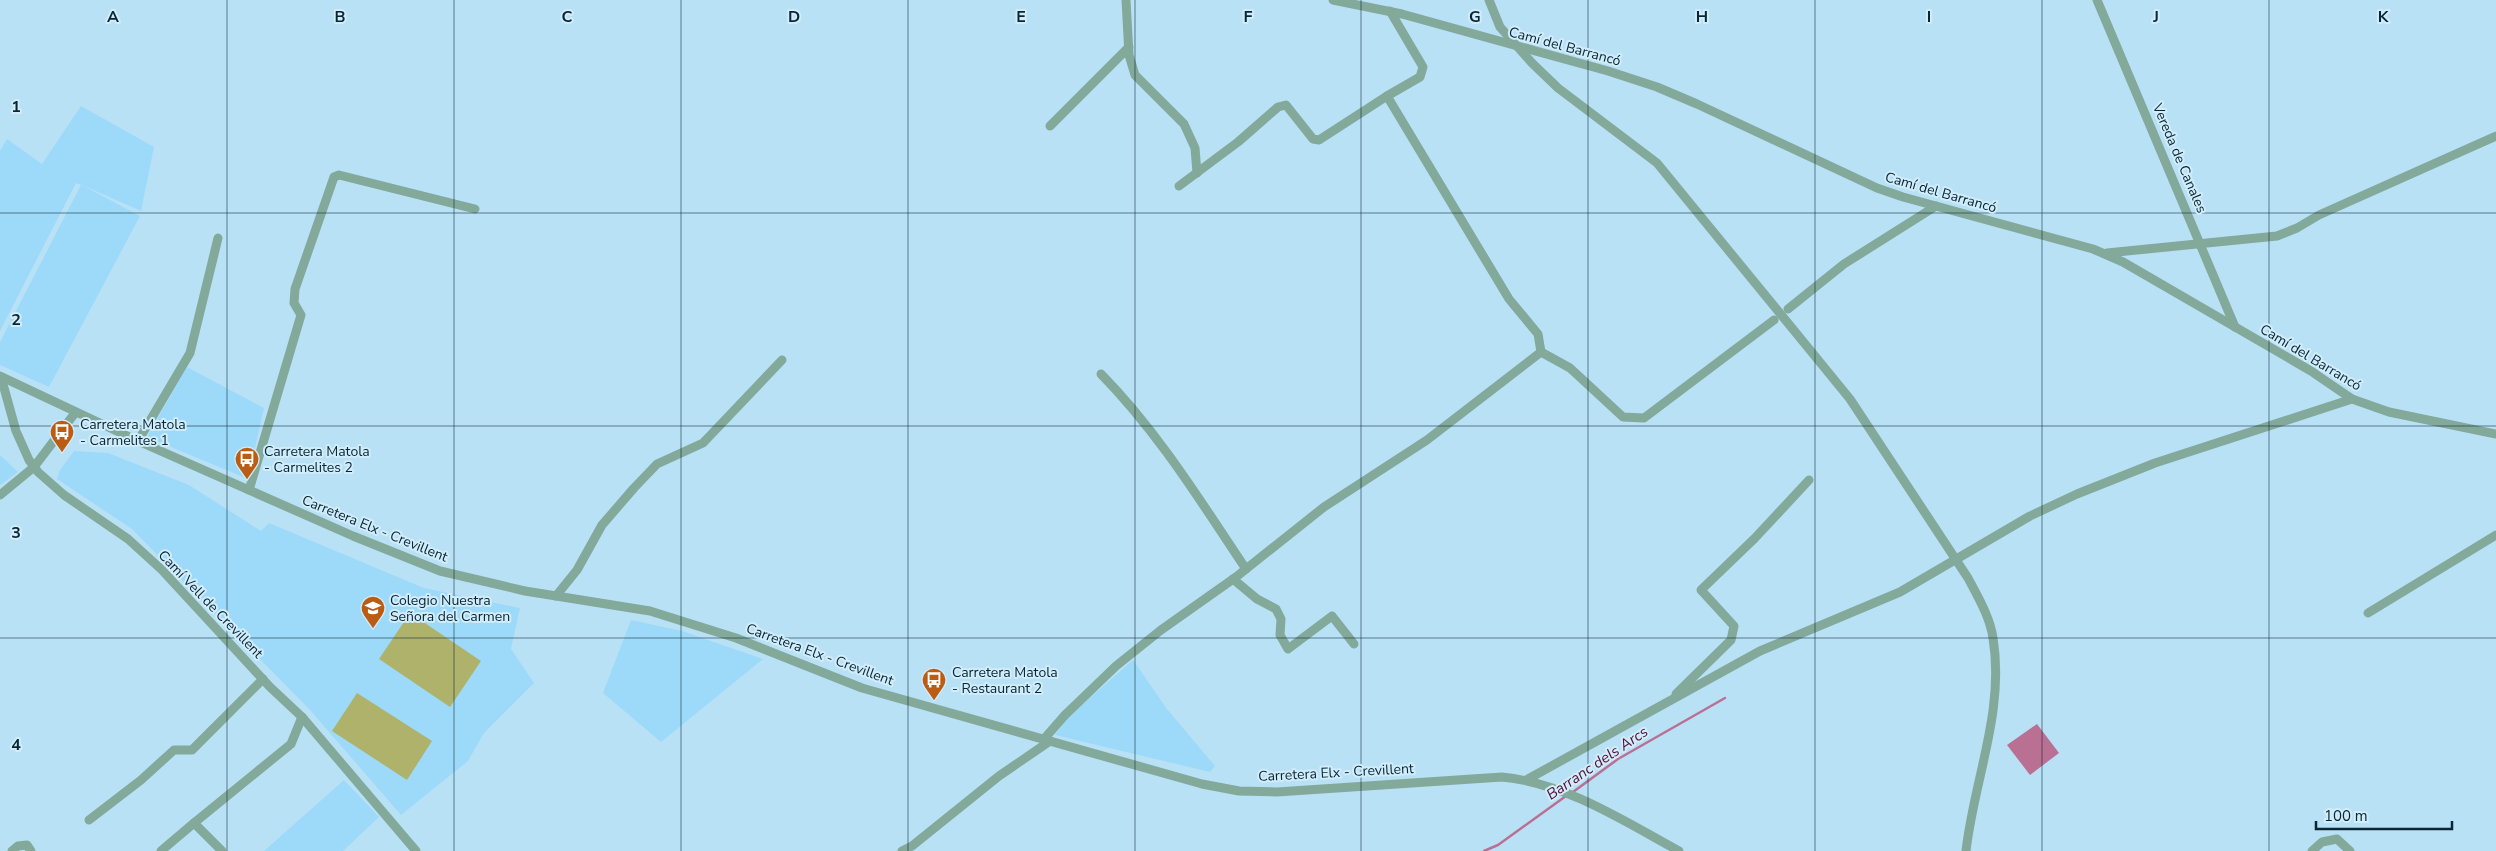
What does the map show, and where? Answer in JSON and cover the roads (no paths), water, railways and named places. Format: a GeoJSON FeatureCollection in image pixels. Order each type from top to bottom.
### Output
{"type":"FeatureCollection","features":[{"type":"Feature","properties":{"kind":"street"},"geometry":{"type":"LineString","coordinates":[[1126,0],[1128,47],[1135,76],[1184,124],[1195,148],[1197,173]]}},
{"type":"Feature","properties":{"kind":"street","name":"Camí del Barrancó"},"geometry":{"type":"LineString","coordinates":[[1333,0],[1390,12],[1608,71],[1657,87],[1876,188],[2062,239],[2123,262],[2311,371],[2352,399],[2388,412],[2496,434]]}},
{"type":"Feature","properties":{"kind":"street"},"geometry":{"type":"LineString","coordinates":[[1489,0],[1500,27],[1558,88],[1657,163],[1850,399],[1957,558],[1981,601],[1993,638],[1995,671],[1994,710],[1966,851]]}},
{"type":"Feature","properties":{"kind":"street","name":"Vereda de Canales"},"geometry":{"type":"LineString","coordinates":[[2097,0],[2235,327]]}},
{"type":"Feature","properties":{"kind":"street"},"geometry":{"type":"LineString","coordinates":[[1179,186],[1238,142],[1278,106],[1286,105],[1314,138],[1319,140],[1420,77],[1423,67],[1390,12]]}},
{"type":"Feature","properties":{"kind":"street"},"geometry":{"type":"LineString","coordinates":[[1050,126],[1128,47]]}},
{"type":"Feature","properties":{"kind":"street"},"geometry":{"type":"LineString","coordinates":[[1387,96],[1509,299],[1538,334],[1541,352]]}},
{"type":"Feature","properties":{"kind":"street"},"geometry":{"type":"LineString","coordinates":[[2104,254],[2278,236],[2319,214],[2496,136]]}},
{"type":"Feature","properties":{"kind":"street"},"geometry":{"type":"LineString","coordinates":[[249,490],[301,316],[294,302],[295,289],[334,177],[339,175],[475,209]]}},
{"type":"Feature","properties":{"kind":"street"},"geometry":{"type":"LineString","coordinates":[[1788,309],[1844,264],[1936,206]]}},
{"type":"Feature","properties":{"kind":"street"},"geometry":{"type":"LineString","coordinates":[[138,441],[190,353],[218,238]]}},
{"type":"Feature","properties":{"kind":"street"},"geometry":{"type":"LineString","coordinates":[[1541,352],[1570,368],[1623,416],[1644,418],[1774,320]]}},
{"type":"Feature","properties":{"kind":"street"},"geometry":{"type":"LineString","coordinates":[[902,851],[912,846],[1047,740],[1065,715],[1116,666],[1162,630],[1233,579],[1324,507],[1426,440],[1541,352]]}},
{"type":"Feature","properties":{"kind":"street"},"geometry":{"type":"LineString","coordinates":[[556,596],[577,570],[602,525],[634,488],[657,464],[703,443],[782,360]]}},
{"type":"Feature","properties":{"kind":"street"},"geometry":{"type":"LineString","coordinates":[[1101,374],[1129,402],[1175,464],[1246,569]]}},
{"type":"Feature","properties":{"kind":"street","name":"Carretera Elx - Crevillent"},"geometry":{"type":"LineString","coordinates":[[0,376],[75,413],[391,552],[440,571],[474,581],[650,612],[694,624],[736,638],[862,688],[1202,784],[1239,791],[1277,792],[1502,777],[1528,779],[1556,788],[1679,851]]}},
{"type":"Feature","properties":{"kind":"street","name":"Camí Vell de Crevillent"},"geometry":{"type":"LineString","coordinates":[[0,376],[16,431],[34,467],[64,495],[128,539],[162,570],[263,679],[302,717],[416,851]]}},
{"type":"Feature","properties":{"kind":"street"},"geometry":{"type":"LineString","coordinates":[[1528,779],[1760,651],[1900,592],[2030,516],[2077,494],[2155,463],[2352,399]]}},
{"type":"Feature","properties":{"kind":"street"},"geometry":{"type":"LineString","coordinates":[[0,495],[34,467],[75,413]]}},
{"type":"Feature","properties":{"kind":"street"},"geometry":{"type":"LineString","coordinates":[[1667,702],[1731,640],[1734,626],[1701,590],[1755,538],[1809,480]]}},
{"type":"Feature","properties":{"kind":"street"},"geometry":{"type":"LineString","coordinates":[[2368,613],[2496,535]]}},
{"type":"Feature","properties":{"kind":"street"},"geometry":{"type":"LineString","coordinates":[[1233,579],[1257,599],[1276,609],[1281,619],[1280,635],[1288,649],[1332,616],[1354,644]]}},
{"type":"Feature","properties":{"kind":"street"},"geometry":{"type":"LineString","coordinates":[[89,820],[141,780],[174,750],[192,750],[263,679]]}},
{"type":"Feature","properties":{"kind":"street"},"geometry":{"type":"LineString","coordinates":[[162,851],[291,744],[302,717]]}},
{"type":"Feature","properties":{"kind":"street"},"geometry":{"type":"LineString","coordinates":[[194,823],[222,851]]}},
{"type":"Feature","properties":{"kind":"street"},"geometry":{"type":"LineString","coordinates":[[2312,851],[2322,842],[2337,839],[2350,851]]}},
{"type":"Feature","properties":{"kind":"street"},"geometry":{"type":"LineString","coordinates":[[12,851],[18,846],[27,845],[31,851]]}},
{"type":"Feature","properties":{"kind":"waterway","name":"Barranc dels Arcs"},"geometry":{"type":"LineString","coordinates":[[1573,792],[1618,759],[1725,698]]}},
{"type":"Feature","properties":{"kind":"waterway","name":"Barranc dels Arcs"},"geometry":{"type":"LineString","coordinates":[[1484,851],[1498,845],[1566,796]]}},
{"type":"Feature","properties":{"kind":"place","name":"Carretera Matola - Carmelites 1"},"geometry":{"type":"Point","coordinates":[62,453]}},
{"type":"Feature","properties":{"kind":"place","name":"Carretera Matola - Carmelites 2"},"geometry":{"type":"Point","coordinates":[247,480]}},
{"type":"Feature","properties":{"kind":"place","name":"Colegio Nuestra Señora del Carmen"},"geometry":{"type":"Point","coordinates":[373,629]}},
{"type":"Feature","properties":{"kind":"place","name":"Carretera Matola - Restaurant 2"},"geometry":{"type":"Point","coordinates":[934,701]}}]}
